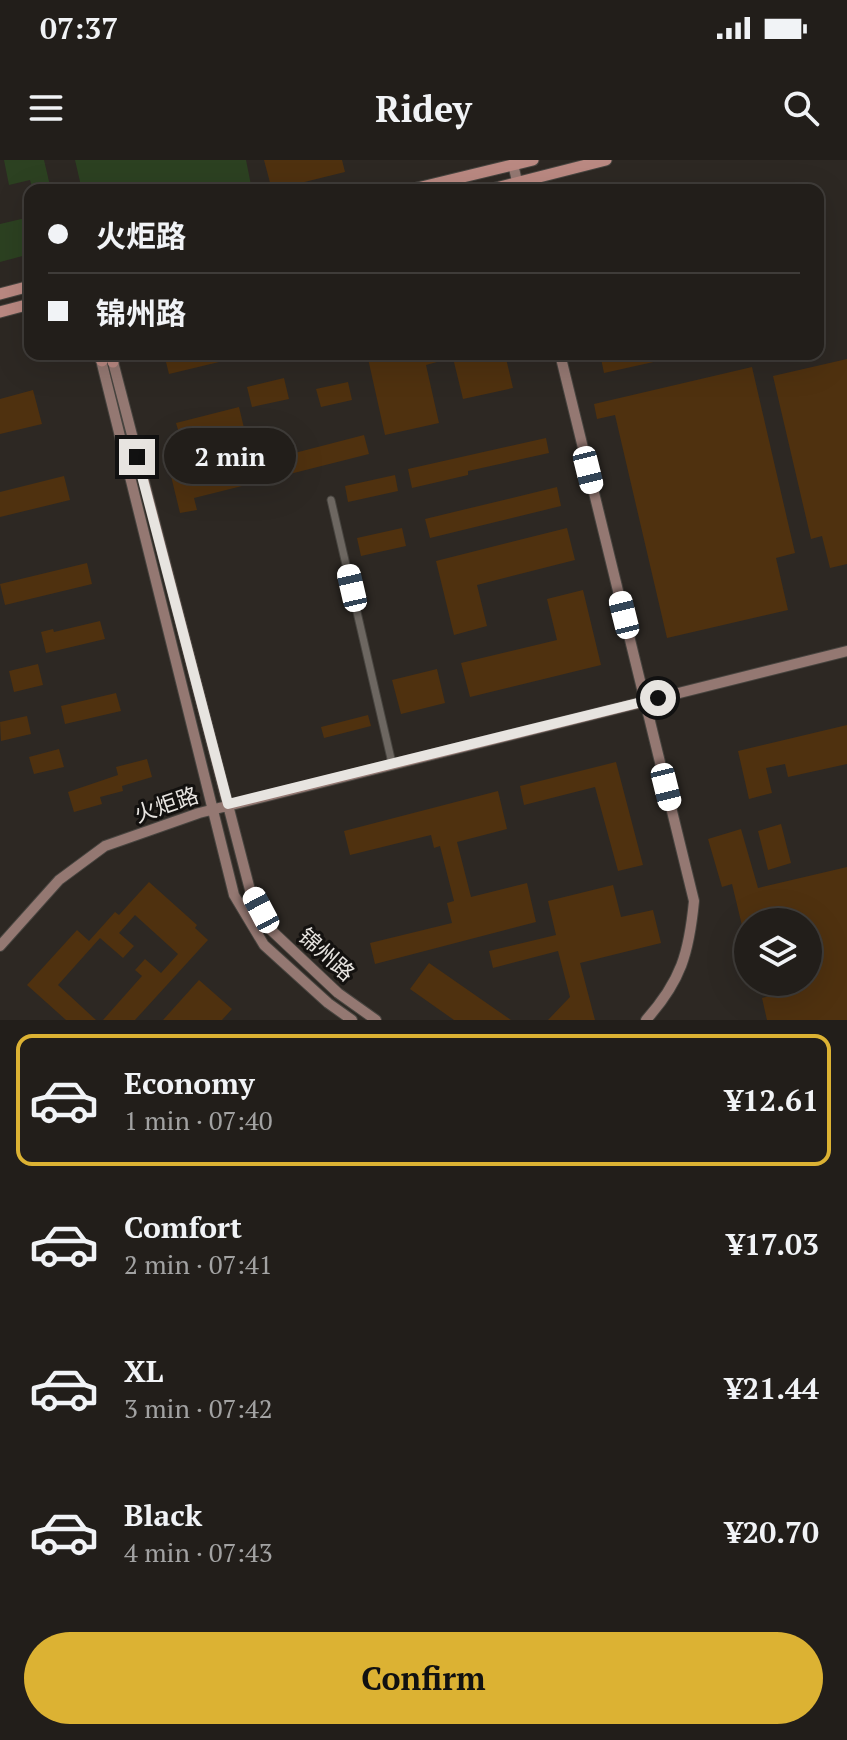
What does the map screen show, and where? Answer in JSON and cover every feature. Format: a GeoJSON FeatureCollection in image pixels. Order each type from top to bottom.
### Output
{"type":"FeatureCollection","features":[{"type":"Feature","properties":{"kind":"main road"},"geometry":{"type":"LineString","coordinates":[[433,184],[533,160]]}},
{"type":"Feature","properties":{"kind":"main road"},"geometry":{"type":"LineString","coordinates":[[525,184],[606,160]]}},
{"type":"Feature","properties":{"kind":"main road"},"geometry":{"type":"LineString","coordinates":[[513,164],[518,184]]}},
{"type":"Feature","properties":{"kind":"main road"},"geometry":{"type":"LineString","coordinates":[[0,294],[24,287]]}},
{"type":"Feature","properties":{"kind":"main road"},"geometry":{"type":"LineString","coordinates":[[0,312],[24,307]]}},
{"type":"Feature","properties":{"kind":"main road","name":"锦州路"},"geometry":{"type":"LineString","coordinates":[[107,360],[250,890],[271,930],[338,993],[376,1020]]}},
{"type":"Feature","properties":{"kind":"main road","name":"锦州路"},"geometry":{"type":"LineString","coordinates":[[107,360],[211,809],[234,895],[264,945],[328,1003],[352,1020]]}},
{"type":"Feature","properties":{"kind":"main road"},"geometry":{"type":"LineString","coordinates":[[561,360],[694,901],[690,940],[678,975],[666,998],[646,1020]]}},
{"type":"Feature","properties":{"kind":"main road","name":"火炬路"},"geometry":{"type":"LineString","coordinates":[[0,946],[59,880],[105,846],[211,809],[847,651]]}},
{"type":"Feature","properties":{"kind":"street"},"geometry":{"type":"LineString","coordinates":[[331,500],[392,763]]}},
{"type":"Feature","properties":{"kind":"green space"},"geometry":{"type":"Polygon","coordinates":[[[4,160],[44,160],[50,184],[31,184],[30,180],[9,185],[4,160]]]}},
{"type":"Feature","properties":{"kind":"green space"},"geometry":{"type":"Polygon","coordinates":[[[75,160],[246,160],[251,184],[81,184],[75,160]]]}},
{"type":"Feature","properties":{"kind":"green space"},"geometry":{"type":"Polygon","coordinates":[[[24,218],[24,256],[0,262],[0,224],[24,218]]]}},
{"type":"Feature","properties":{"kind":"building"},"geometry":{"type":"Polygon","coordinates":[[[264,160],[342,160],[345,172],[296,184],[270,184],[264,160]]]}},
{"type":"Feature","properties":{"kind":"building"},"geometry":{"type":"Polygon","coordinates":[[[847,359],[847,564],[830,568],[822,536],[811,539],[773,376],[847,359]]]}},
{"type":"Feature","properties":{"kind":"building"},"geometry":{"type":"Polygon","coordinates":[[[166,360],[227,360],[169,374],[166,360]]]}},
{"type":"Feature","properties":{"kind":"building"},"geometry":{"type":"Polygon","coordinates":[[[368,360],[436,360],[426,365],[439,423],[385,435],[368,360]]]}},
{"type":"Feature","properties":{"kind":"building"},"geometry":{"type":"Polygon","coordinates":[[[453,360],[506,360],[513,388],[463,399],[453,360]]]}},
{"type":"Feature","properties":{"kind":"building"},"geometry":{"type":"Polygon","coordinates":[[[601,360],[662,360],[604,373],[601,360]]]}},
{"type":"Feature","properties":{"kind":"building"},"geometry":{"type":"Polygon","coordinates":[[[752,367],[795,553],[776,558],[788,610],[667,638],[615,415],[597,419],[594,404],[752,367]]]}},
{"type":"Feature","properties":{"kind":"building"},"geometry":{"type":"Polygon","coordinates":[[[284,378],[289,399],[252,407],[247,387],[284,378]]]}},
{"type":"Feature","properties":{"kind":"building"},"geometry":{"type":"Polygon","coordinates":[[[348,382],[352,400],[321,407],[316,389],[348,382]]]}},
{"type":"Feature","properties":{"kind":"building"},"geometry":{"type":"Polygon","coordinates":[[[33,390],[42,424],[0,434],[0,399],[33,390]]]}},
{"type":"Feature","properties":{"kind":"building"},"geometry":{"type":"Polygon","coordinates":[[[239,407],[244,428],[182,443],[176,423],[239,407]]]}},
{"type":"Feature","properties":{"kind":"building"},"geometry":{"type":"Polygon","coordinates":[[[364,435],[369,454],[194,498],[197,510],[180,513],[171,476],[189,472],[190,480],[364,435]]]}},
{"type":"Feature","properties":{"kind":"building"},"geometry":{"type":"Polygon","coordinates":[[[546,438],[549,453],[468,471],[468,475],[412,488],[408,469],[546,438]]]}},
{"type":"Feature","properties":{"kind":"building"},"geometry":{"type":"Polygon","coordinates":[[[395,475],[398,491],[348,502],[345,486],[395,475]]]}},
{"type":"Feature","properties":{"kind":"building"},"geometry":{"type":"Polygon","coordinates":[[[64,476],[70,500],[0,517],[0,492],[64,476]]]}},
{"type":"Feature","properties":{"kind":"building"},"geometry":{"type":"Polygon","coordinates":[[[557,487],[561,506],[430,538],[425,519],[557,487]]]}},
{"type":"Feature","properties":{"kind":"building"},"geometry":{"type":"Polygon","coordinates":[[[402,528],[406,546],[361,556],[357,538],[402,528]]]}},
{"type":"Feature","properties":{"kind":"building"},"geometry":{"type":"Polygon","coordinates":[[[567,528],[575,560],[477,585],[487,626],[454,635],[436,561],[567,528]]]}},
{"type":"Feature","properties":{"kind":"building"},"geometry":{"type":"Polygon","coordinates":[[[87,563],[92,584],[5,605],[0,584],[87,563]]]}},
{"type":"Feature","properties":{"kind":"building"},"geometry":{"type":"Polygon","coordinates":[[[583,590],[601,665],[470,697],[461,663],[557,640],[547,599],[583,590]]]}},
{"type":"Feature","properties":{"kind":"building"},"geometry":{"type":"Polygon","coordinates":[[[100,621],[105,639],[46,653],[41,632],[100,621]]]}},
{"type":"Feature","properties":{"kind":"building"},"geometry":{"type":"Polygon","coordinates":[[[38,664],[43,685],[14,692],[9,671],[38,664]]]}},
{"type":"Feature","properties":{"kind":"building"},"geometry":{"type":"Polygon","coordinates":[[[437,669],[445,703],[401,714],[392,680],[437,669]]]}},
{"type":"Feature","properties":{"kind":"building"},"geometry":{"type":"Polygon","coordinates":[[[116,693],[121,711],[65,724],[61,706],[116,693]]]}},
{"type":"Feature","properties":{"kind":"building"},"geometry":{"type":"Polygon","coordinates":[[[368,715],[371,726],[324,738],[321,727],[368,715]]]}},
{"type":"Feature","properties":{"kind":"building"},"geometry":{"type":"Polygon","coordinates":[[[27,716],[31,734],[1,741],[0,722],[27,716]]]}},
{"type":"Feature","properties":{"kind":"building"},"geometry":{"type":"Polygon","coordinates":[[[847,725],[847,764],[788,777],[785,764],[766,768],[772,793],[749,799],[738,751],[847,725]]]}},
{"type":"Feature","properties":{"kind":"building"},"geometry":{"type":"Polygon","coordinates":[[[59,749],[64,767],[34,774],[29,757],[59,749]]]}},
{"type":"Feature","properties":{"kind":"building"},"geometry":{"type":"Polygon","coordinates":[[[147,759],[152,777],[122,786],[123,791],[100,797],[102,804],[74,812],[68,792],[118,775],[116,767],[147,759]]]}},
{"type":"Feature","properties":{"kind":"building"},"geometry":{"type":"Polygon","coordinates":[[[616,762],[643,865],[618,871],[595,787],[524,805],[520,786],[616,762]]]}},
{"type":"Feature","properties":{"kind":"building"},"geometry":{"type":"Polygon","coordinates":[[[498,791],[507,829],[457,842],[471,897],[527,883],[536,922],[375,964],[370,943],[452,923],[447,903],[454,901],[440,846],[434,848],[431,835],[350,855],[344,831],[498,791]]]}},
{"type":"Feature","properties":{"kind":"building"},"geometry":{"type":"Polygon","coordinates":[[[781,824],[791,863],[768,870],[758,831],[781,824]]]}},
{"type":"Feature","properties":{"kind":"building"},"geometry":{"type":"Polygon","coordinates":[[[741,829],[758,888],[847,867],[847,1020],[767,1020],[762,998],[822,996],[822,908],[738,908],[732,884],[722,887],[708,839],[741,829]]]}},
{"type":"Feature","properties":{"kind":"building"},"geometry":{"type":"Polygon","coordinates":[[[149,882],[197,925],[195,928],[208,940],[135,1020],[103,1020],[142,976],[135,970],[145,959],[161,973],[178,954],[135,915],[119,933],[134,946],[123,958],[100,938],[58,985],[96,1020],[66,1020],[27,985],[77,930],[89,941],[115,912],[119,915],[149,882]]]}},
{"type":"Feature","properties":{"kind":"building"},"geometry":{"type":"Polygon","coordinates":[[[613,885],[621,917],[653,910],[661,943],[580,963],[595,1020],[548,1020],[570,997],[558,951],[493,968],[489,951],[556,935],[548,901],[613,885]]]}},
{"type":"Feature","properties":{"kind":"building"},"geometry":{"type":"Polygon","coordinates":[[[429,963],[511,1020],[454,1020],[410,989],[429,963]]]}},
{"type":"Feature","properties":{"kind":"building"},"geometry":{"type":"Polygon","coordinates":[[[199,980],[232,1009],[222,1020],[163,1020],[199,980]]]}},
{"type":"Feature","properties":{"kind":"route"},"geometry":{"type":"LineString","coordinates":[[137,457],[228,804],[658,698]]}}]}
